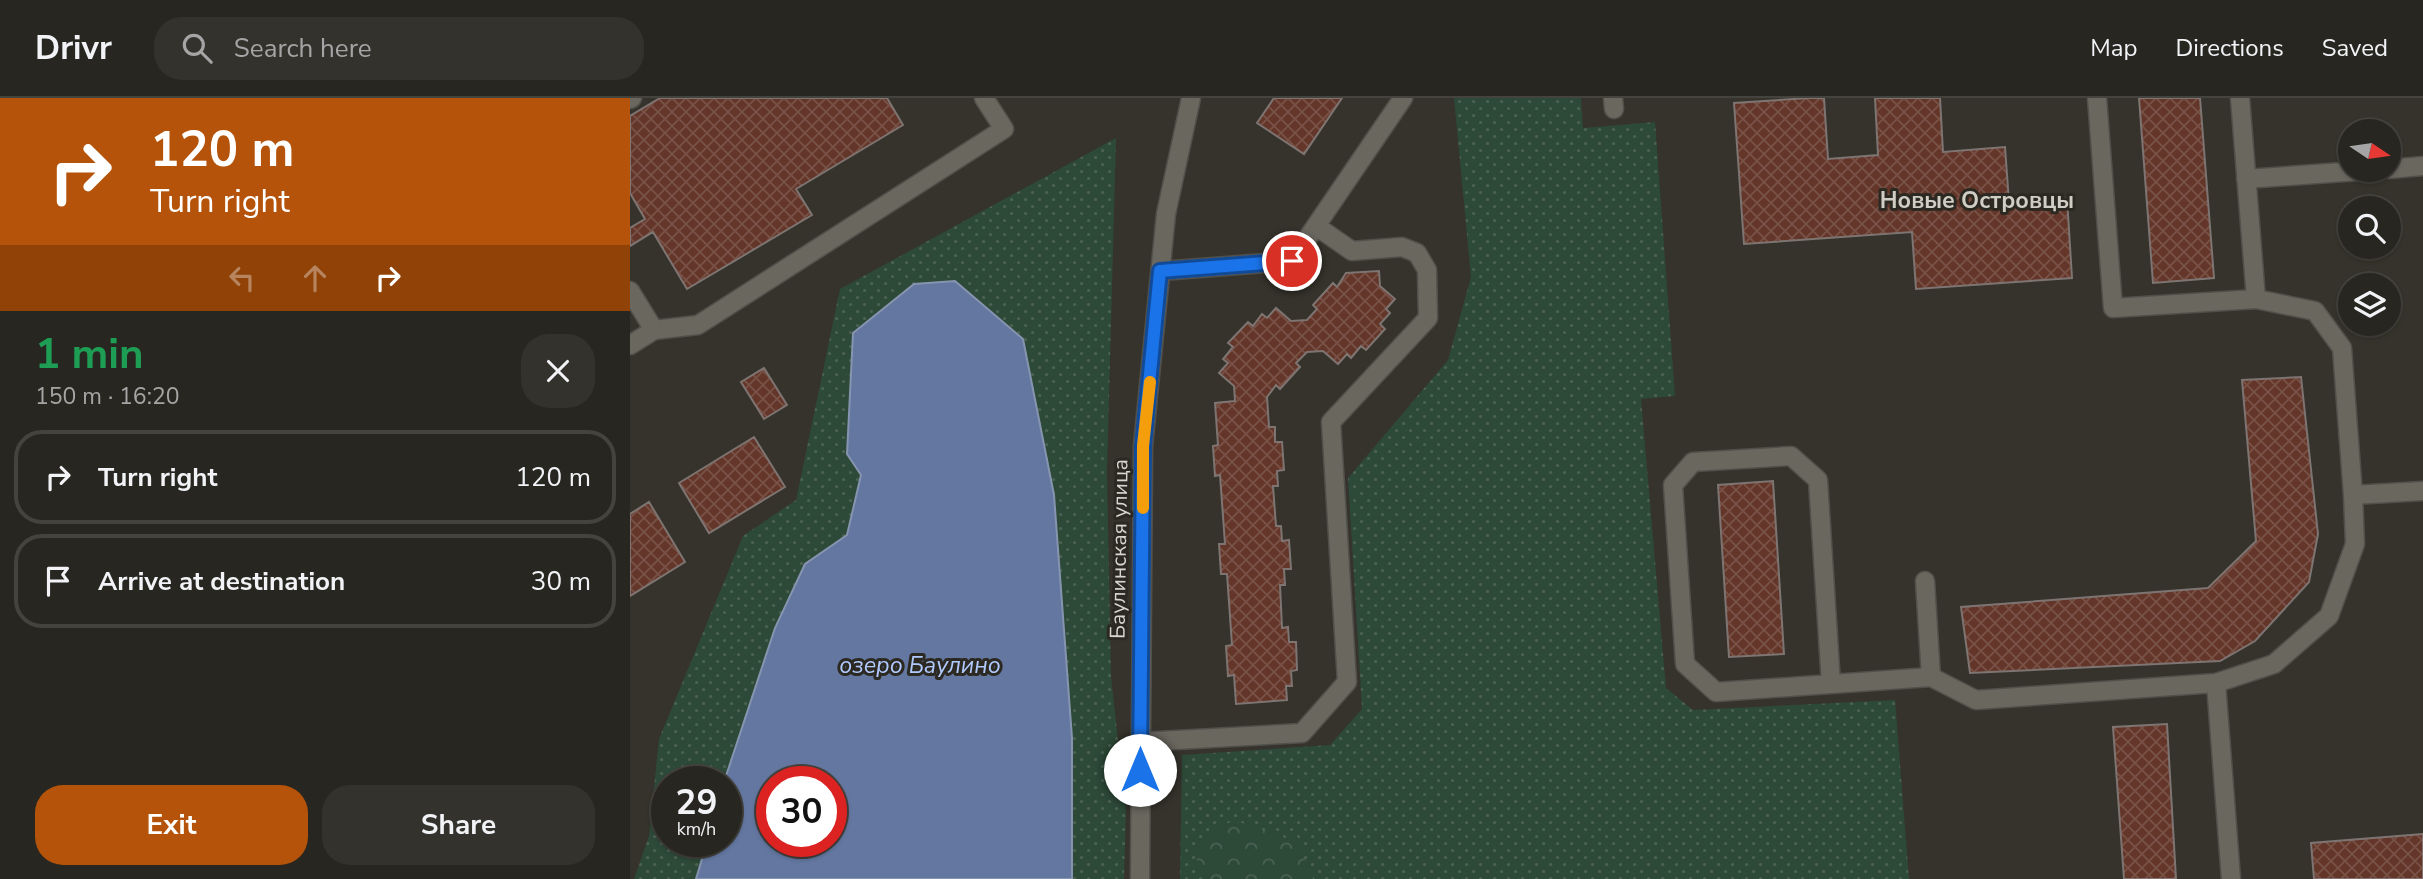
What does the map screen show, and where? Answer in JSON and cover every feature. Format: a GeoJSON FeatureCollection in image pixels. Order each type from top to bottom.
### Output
{"type":"FeatureCollection","features":[{"type":"Feature","properties":{"kind":"street"},"geometry":{"type":"LineString","coordinates":[[630,345],[654,330],[698,325],[1004,129],[984,98]]}},
{"type":"Feature","properties":{"kind":"street","name":"Баулинская улица"},"geometry":{"type":"LineString","coordinates":[[1140,879],[1143,446],[1166,214],[1191,98]]}},
{"type":"Feature","properties":{"kind":"street"},"geometry":{"type":"LineString","coordinates":[[1160,271],[1292,261],[1403,98]]}},
{"type":"Feature","properties":{"kind":"street"},"geometry":{"type":"LineString","coordinates":[[1831,684],[1818,480],[1791,456],[1693,462],[1673,485],[1685,664],[1716,692],[1831,684],[1931,677],[1976,700],[2216,683],[2274,664],[2329,616],[2355,544],[2342,348],[2315,311],[2256,299],[2113,307],[2097,98]]}},
{"type":"Feature","properties":{"kind":"street"},"geometry":{"type":"LineString","coordinates":[[2240,98],[2256,299]]}},
{"type":"Feature","properties":{"kind":"street"},"geometry":{"type":"LineString","coordinates":[[2401,168],[2423,166]]}},
{"type":"Feature","properties":{"kind":"street"},"geometry":{"type":"LineString","coordinates":[[2246,179],[2338,172]]}},
{"type":"Feature","properties":{"kind":"street"},"geometry":{"type":"LineString","coordinates":[[1140,743],[1302,733],[1347,682],[1331,422],[1428,318],[1427,270],[1417,253],[1402,247],[1352,251],[1316,226]]}},
{"type":"Feature","properties":{"kind":"street"},"geometry":{"type":"LineString","coordinates":[[630,290],[654,330]]}},
{"type":"Feature","properties":{"kind":"street"},"geometry":{"type":"LineString","coordinates":[[2353,495],[2423,491]]}},
{"type":"Feature","properties":{"kind":"street"},"geometry":{"type":"LineString","coordinates":[[1925,581],[1931,677]]}},
{"type":"Feature","properties":{"kind":"street"},"geometry":{"type":"LineString","coordinates":[[2216,683],[2231,879]]}},
{"type":"Feature","properties":{"kind":"green space"},"geometry":{"type":"Polygon","coordinates":[[[1454,98],[1581,98],[1583,128],[1655,122],[1675,396],[1641,399],[1666,688],[1693,710],[1895,700],[1909,879],[1180,879],[1182,755],[1330,745],[1362,709],[1348,478],[1448,360],[1471,277],[1454,98]]]}},
{"type":"Feature","properties":{"kind":"green space","name":"озеро Баулино"},"geometry":{"type":"Polygon","coordinates":[[[1116,138],[1107,472],[1111,676],[1126,813],[1124,879],[634,879],[649,836],[651,817],[651,857],[742,857],[742,766],[656,766],[659,739],[743,536],[796,500],[840,289],[1116,138]]]}},
{"type":"Feature","properties":{"kind":"green space"},"geometry":{"type":"Polygon","coordinates":[[[1227,823],[1242,823],[1298,843],[1313,879],[1203,879],[1197,864],[1199,849],[1211,834],[1227,823]]]}},
{"type":"Feature","properties":{"kind":"water","name":"озеро Баулино"},"geometry":{"type":"Polygon","coordinates":[[[955,281],[1023,339],[1054,495],[1072,738],[1072,879],[696,879],[703,857],[742,857],[742,766],[729,766],[775,628],[805,564],[847,535],[861,475],[847,454],[853,333],[914,284],[955,281]]]}},
{"type":"Feature","properties":{"kind":"building"},"geometry":{"type":"Polygon","coordinates":[[[660,98],[887,98],[903,125],[796,189],[812,215],[687,289],[653,232],[630,246],[630,228],[645,219],[630,193],[630,116],[660,98]]]}},
{"type":"Feature","properties":{"kind":"building"},"geometry":{"type":"Polygon","coordinates":[[[1274,98],[1342,98],[1304,154],[1257,123],[1274,98]]]}},
{"type":"Feature","properties":{"kind":"building"},"geometry":{"type":"Polygon","coordinates":[[[1824,98],[1828,159],[1878,155],[1875,98],[1940,98],[1943,152],[2005,147],[2009,202],[2067,198],[2072,278],[1916,289],[1912,232],[1744,244],[1734,103],[1824,98]]]}},
{"type":"Feature","properties":{"kind":"building"},"geometry":{"type":"Polygon","coordinates":[[[2139,98],[2200,98],[2214,278],[2153,283],[2139,98]]]}},
{"type":"Feature","properties":{"kind":"building"},"geometry":{"type":"Polygon","coordinates":[[[1379,271],[1380,286],[1395,299],[1386,309],[1390,313],[1380,324],[1385,329],[1366,350],[1361,346],[1351,358],[1347,354],[1338,364],[1323,351],[1307,352],[1296,363],[1300,367],[1280,389],[1276,385],[1267,397],[1269,427],[1275,427],[1275,442],[1282,442],[1284,470],[1277,471],[1278,486],[1273,486],[1276,526],[1281,526],[1282,541],[1289,540],[1291,569],[1284,569],[1285,585],[1280,585],[1282,628],[1288,627],[1289,642],[1296,642],[1297,670],[1291,671],[1292,686],[1286,686],[1287,700],[1236,704],[1234,675],[1228,676],[1226,646],[1232,645],[1227,574],[1221,574],[1219,544],[1225,544],[1220,475],[1215,476],[1213,446],[1218,445],[1215,403],[1235,401],[1234,386],[1219,373],[1228,363],[1223,359],[1233,347],[1228,343],[1248,322],[1253,326],[1262,314],[1267,318],[1276,308],[1291,321],[1307,320],[1317,309],[1313,305],[1333,283],[1337,287],[1346,273],[1379,271]]]}},
{"type":"Feature","properties":{"kind":"building"},"geometry":{"type":"Polygon","coordinates":[[[764,368],[787,405],[764,419],[741,382],[764,368]]]}},
{"type":"Feature","properties":{"kind":"building"},"geometry":{"type":"Polygon","coordinates":[[[2301,377],[2318,534],[2309,582],[2255,641],[2220,661],[1970,673],[1961,607],[2208,588],[2256,541],[2242,380],[2301,377]]]}},
{"type":"Feature","properties":{"kind":"building"},"geometry":{"type":"Polygon","coordinates":[[[754,437],[785,487],[709,533],[679,483],[754,437]]]}},
{"type":"Feature","properties":{"kind":"building"},"geometry":{"type":"Polygon","coordinates":[[[1773,481],[1784,654],[1729,657],[1718,485],[1773,481]]]}},
{"type":"Feature","properties":{"kind":"building"},"geometry":{"type":"Polygon","coordinates":[[[649,502],[685,562],[630,596],[630,514],[649,502]]]}},
{"type":"Feature","properties":{"kind":"building"},"geometry":{"type":"Polygon","coordinates":[[[2167,724],[2176,879],[2124,879],[2113,727],[2167,724]]]}},
{"type":"Feature","properties":{"kind":"building"},"geometry":{"type":"Polygon","coordinates":[[[2423,834],[2423,879],[2314,879],[2311,843],[2423,834]]]}},
{"type":"Feature","properties":{"kind":"slow traffic"},"geometry":{"type":"LineString","coordinates":[[1143,508],[1143,446],[1150,382]]}},
{"type":"Feature","properties":{"kind":"district","name":"Новые Островцы"},"geometry":{"type":"Point","coordinates":[1977,200]}},
{"type":"Feature","properties":{"kind":"route"},"geometry":{"type":"LineString","coordinates":[[1140,770],[1143,446],[1160,271],[1292,261]]}}]}
